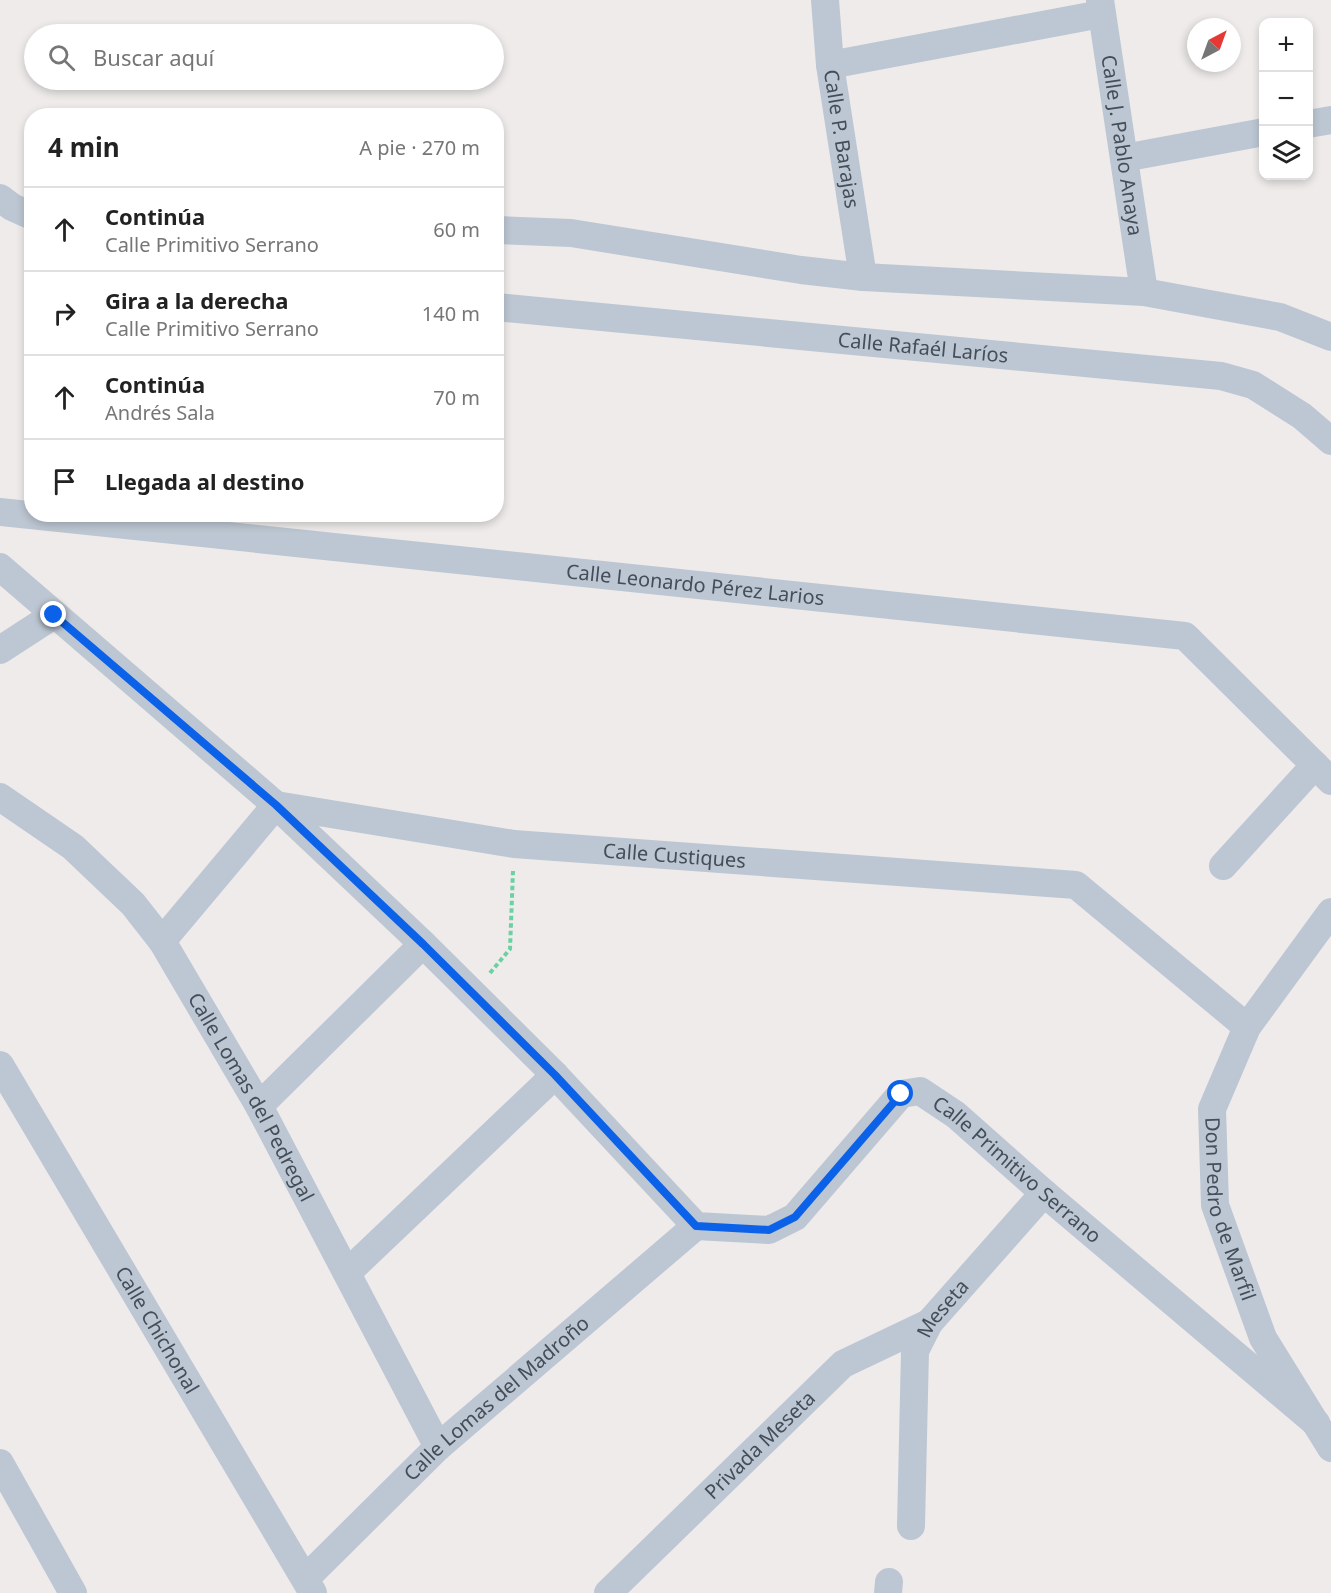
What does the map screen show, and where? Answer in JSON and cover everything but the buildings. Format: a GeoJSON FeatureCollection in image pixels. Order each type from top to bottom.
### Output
{"type":"FeatureCollection","features":[{"type":"Feature","properties":{"kind":"street","name":"Calle P. Barajas"},"geometry":{"type":"LineString","coordinates":[[825,0],[830,64],[863,277]]}},
{"type":"Feature","properties":{"kind":"street"},"geometry":{"type":"LineString","coordinates":[[830,64],[1100,7]]}},
{"type":"Feature","properties":{"kind":"street","name":"Calle J. Pablo Anaya"},"geometry":{"type":"LineString","coordinates":[[1100,7],[1144,292]]}},
{"type":"Feature","properties":{"kind":"street"},"geometry":{"type":"LineString","coordinates":[[1313,123],[1331,120]]}},
{"type":"Feature","properties":{"kind":"street"},"geometry":{"type":"LineString","coordinates":[[1124,158],[1259,133]]}},
{"type":"Feature","properties":{"kind":"street"},"geometry":{"type":"LineString","coordinates":[[0,198],[24,212]]}},
{"type":"Feature","properties":{"kind":"street"},"geometry":{"type":"LineString","coordinates":[[504,230],[571,233],[801,270],[863,277],[1144,292],[1280,317],[1331,337]]}},
{"type":"Feature","properties":{"kind":"street","name":"Calle Rafaél Laríos"},"geometry":{"type":"LineString","coordinates":[[504,308],[1221,376],[1253,385],[1302,416],[1331,441]]}},
{"type":"Feature","properties":{"kind":"street","name":"Calle Leonardo Pérez Larios"},"geometry":{"type":"LineString","coordinates":[[0,512],[24,515]]}},
{"type":"Feature","properties":{"kind":"street","name":"Calle Leonardo Pérez Larios"},"geometry":{"type":"LineString","coordinates":[[96,522],[1185,636],[1323,773]]}},
{"type":"Feature","properties":{"kind":"street"},"geometry":{"type":"LineString","coordinates":[[0,567],[276,805],[423,944],[555,1075],[696,1226]]}},
{"type":"Feature","properties":{"kind":"street"},"geometry":{"type":"LineString","coordinates":[[0,650],[54,615]]}},
{"type":"Feature","properties":{"kind":"street"},"geometry":{"type":"LineString","coordinates":[[1223,866],[1323,773]]}},
{"type":"Feature","properties":{"kind":"street","name":"Calle Lomas del Pedregal"},"geometry":{"type":"LineString","coordinates":[[0,797],[73,847],[133,904],[162,941],[259,1106],[438,1447]]}},
{"type":"Feature","properties":{"kind":"street"},"geometry":{"type":"LineString","coordinates":[[162,941],[276,805]]}},
{"type":"Feature","properties":{"kind":"street","name":"Calle Custiques"},"geometry":{"type":"LineString","coordinates":[[276,805],[513,844],[1076,885],[1247,1027]]}},
{"type":"Feature","properties":{"kind":"street","name":"Don Pedro de Marfil"},"geometry":{"type":"LineString","coordinates":[[1331,912],[1247,1027],[1212,1109],[1215,1206],[1263,1338],[1331,1448]]}},
{"type":"Feature","properties":{"kind":"street"},"geometry":{"type":"LineString","coordinates":[[259,1106],[423,944]]}},
{"type":"Feature","properties":{"kind":"street","name":"Calle Chichonal"},"geometry":{"type":"LineString","coordinates":[[0,1065],[309,1586]]}},
{"type":"Feature","properties":{"kind":"street"},"geometry":{"type":"LineString","coordinates":[[348,1272],[555,1075]]}},
{"type":"Feature","properties":{"kind":"street","name":"Calle Primitivo Serrano"},"geometry":{"type":"LineString","coordinates":[[696,1226],[769,1230],[795,1217],[901,1094],[920,1091],[956,1115],[1316,1423]]}},
{"type":"Feature","properties":{"kind":"street","name":"Meseta"},"geometry":{"type":"LineString","coordinates":[[911,1526],[915,1351],[929,1323],[1044,1192]]}},
{"type":"Feature","properties":{"kind":"street","name":"Calle Lomas del Madroño"},"geometry":{"type":"LineString","coordinates":[[309,1586],[438,1447],[696,1226]]}},
{"type":"Feature","properties":{"kind":"street","name":"Privada Meseta"},"geometry":{"type":"LineString","coordinates":[[608,1593],[843,1364],[929,1323]]}},
{"type":"Feature","properties":{"kind":"street"},"geometry":{"type":"LineString","coordinates":[[0,1463],[73,1593]]}},
{"type":"Feature","properties":{"kind":"path"},"geometry":{"type":"LineString","coordinates":[[473,995],[510,949],[513,844]]}},
{"type":"Feature","properties":{"kind":"route"},"geometry":{"type":"LineString","coordinates":[[54,615],[276,805],[423,944],[555,1075],[696,1226],[769,1230],[795,1217],[901,1094]]}}]}
